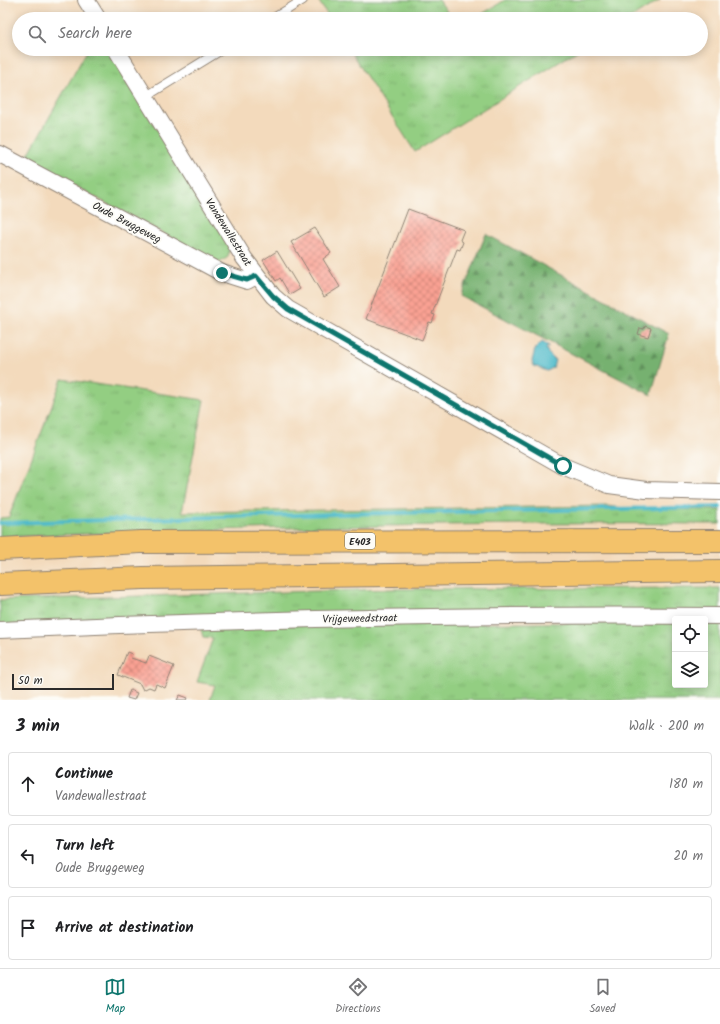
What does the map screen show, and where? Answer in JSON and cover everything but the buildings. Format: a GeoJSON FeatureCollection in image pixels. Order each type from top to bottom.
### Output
{"type":"FeatureCollection","features":[{"type":"Feature","properties":{"kind":"highway","name":"E403"},"geometry":{"type":"LineString","coordinates":[[0,549],[141,542],[720,541]]}},
{"type":"Feature","properties":{"kind":"highway"},"geometry":{"type":"LineString","coordinates":[[0,584],[143,578],[720,571]]}},
{"type":"Feature","properties":{"kind":"street"},"geometry":{"type":"LineString","coordinates":[[86,0],[94,12]]}},
{"type":"Feature","properties":{"kind":"street","name":"Vandewallestraat"},"geometry":{"type":"LineString","coordinates":[[120,56],[256,276],[273,296],[288,309],[563,466],[609,485],[646,490],[720,492]]}},
{"type":"Feature","properties":{"kind":"street","name":"Oude Bruggeweg"},"geometry":{"type":"LineString","coordinates":[[0,154],[222,273],[247,280],[256,276]]}},
{"type":"Feature","properties":{"kind":"street","name":"Vrijgeweedstraat"},"geometry":{"type":"LineString","coordinates":[[0,630],[163,622],[506,615],[720,616]]}},
{"type":"Feature","properties":{"kind":"lane"},"geometry":{"type":"LineString","coordinates":[[283,12],[303,0]]}},
{"type":"Feature","properties":{"kind":"lane"},"geometry":{"type":"LineString","coordinates":[[145,97],[212,56]]}},
{"type":"Feature","properties":{"kind":"green space"},"geometry":{"type":"Polygon","coordinates":[[[318,0],[439,0],[447,12],[326,12],[318,0]]]}},
{"type":"Feature","properties":{"kind":"green space"},"geometry":{"type":"Polygon","coordinates":[[[505,0],[660,0],[640,12],[485,12],[505,0]]]}},
{"type":"Feature","properties":{"kind":"green space"},"geometry":{"type":"Polygon","coordinates":[[[84,56],[111,56],[230,246],[228,257],[219,263],[25,160],[84,56]]]}},
{"type":"Feature","properties":{"kind":"green space"},"geometry":{"type":"Polygon","coordinates":[[[353,56],[569,56],[415,152],[353,56]]]}},
{"type":"Feature","properties":{"kind":"green space"},"geometry":{"type":"Polygon","coordinates":[[[486,234],[669,334],[651,395],[461,296],[486,234]]]}},
{"type":"Feature","properties":{"kind":"green space"},"geometry":{"type":"Polygon","coordinates":[[[62,379],[204,400],[182,512],[607,506],[635,509],[720,510],[720,524],[360,526],[0,537],[0,518],[9,517],[62,379]]]}},
{"type":"Feature","properties":{"kind":"green space"},"geometry":{"type":"Polygon","coordinates":[[[720,588],[720,612],[0,625],[0,600],[393,589],[720,588]]]}},
{"type":"Feature","properties":{"kind":"green space"},"geometry":{"type":"Polygon","coordinates":[[[672,622],[672,688],[708,688],[708,623],[720,623],[720,700],[210,700],[215,685],[197,682],[213,638],[203,637],[201,629],[266,625],[672,622]]]}},
{"type":"Feature","properties":{"kind":"water"},"geometry":{"type":"Polygon","coordinates":[[[542,342],[549,346],[546,348],[548,353],[555,360],[553,368],[547,371],[534,366],[532,361],[535,349],[542,342]]]}},
{"type":"Feature","properties":{"kind":"waterway"},"geometry":{"type":"LineString","coordinates":[[0,523],[335,514],[720,507]]}},
{"type":"Feature","properties":{"kind":"route"},"geometry":{"type":"LineString","coordinates":[[222,273],[247,280],[256,276],[273,296],[288,309],[563,466]]}}]}
